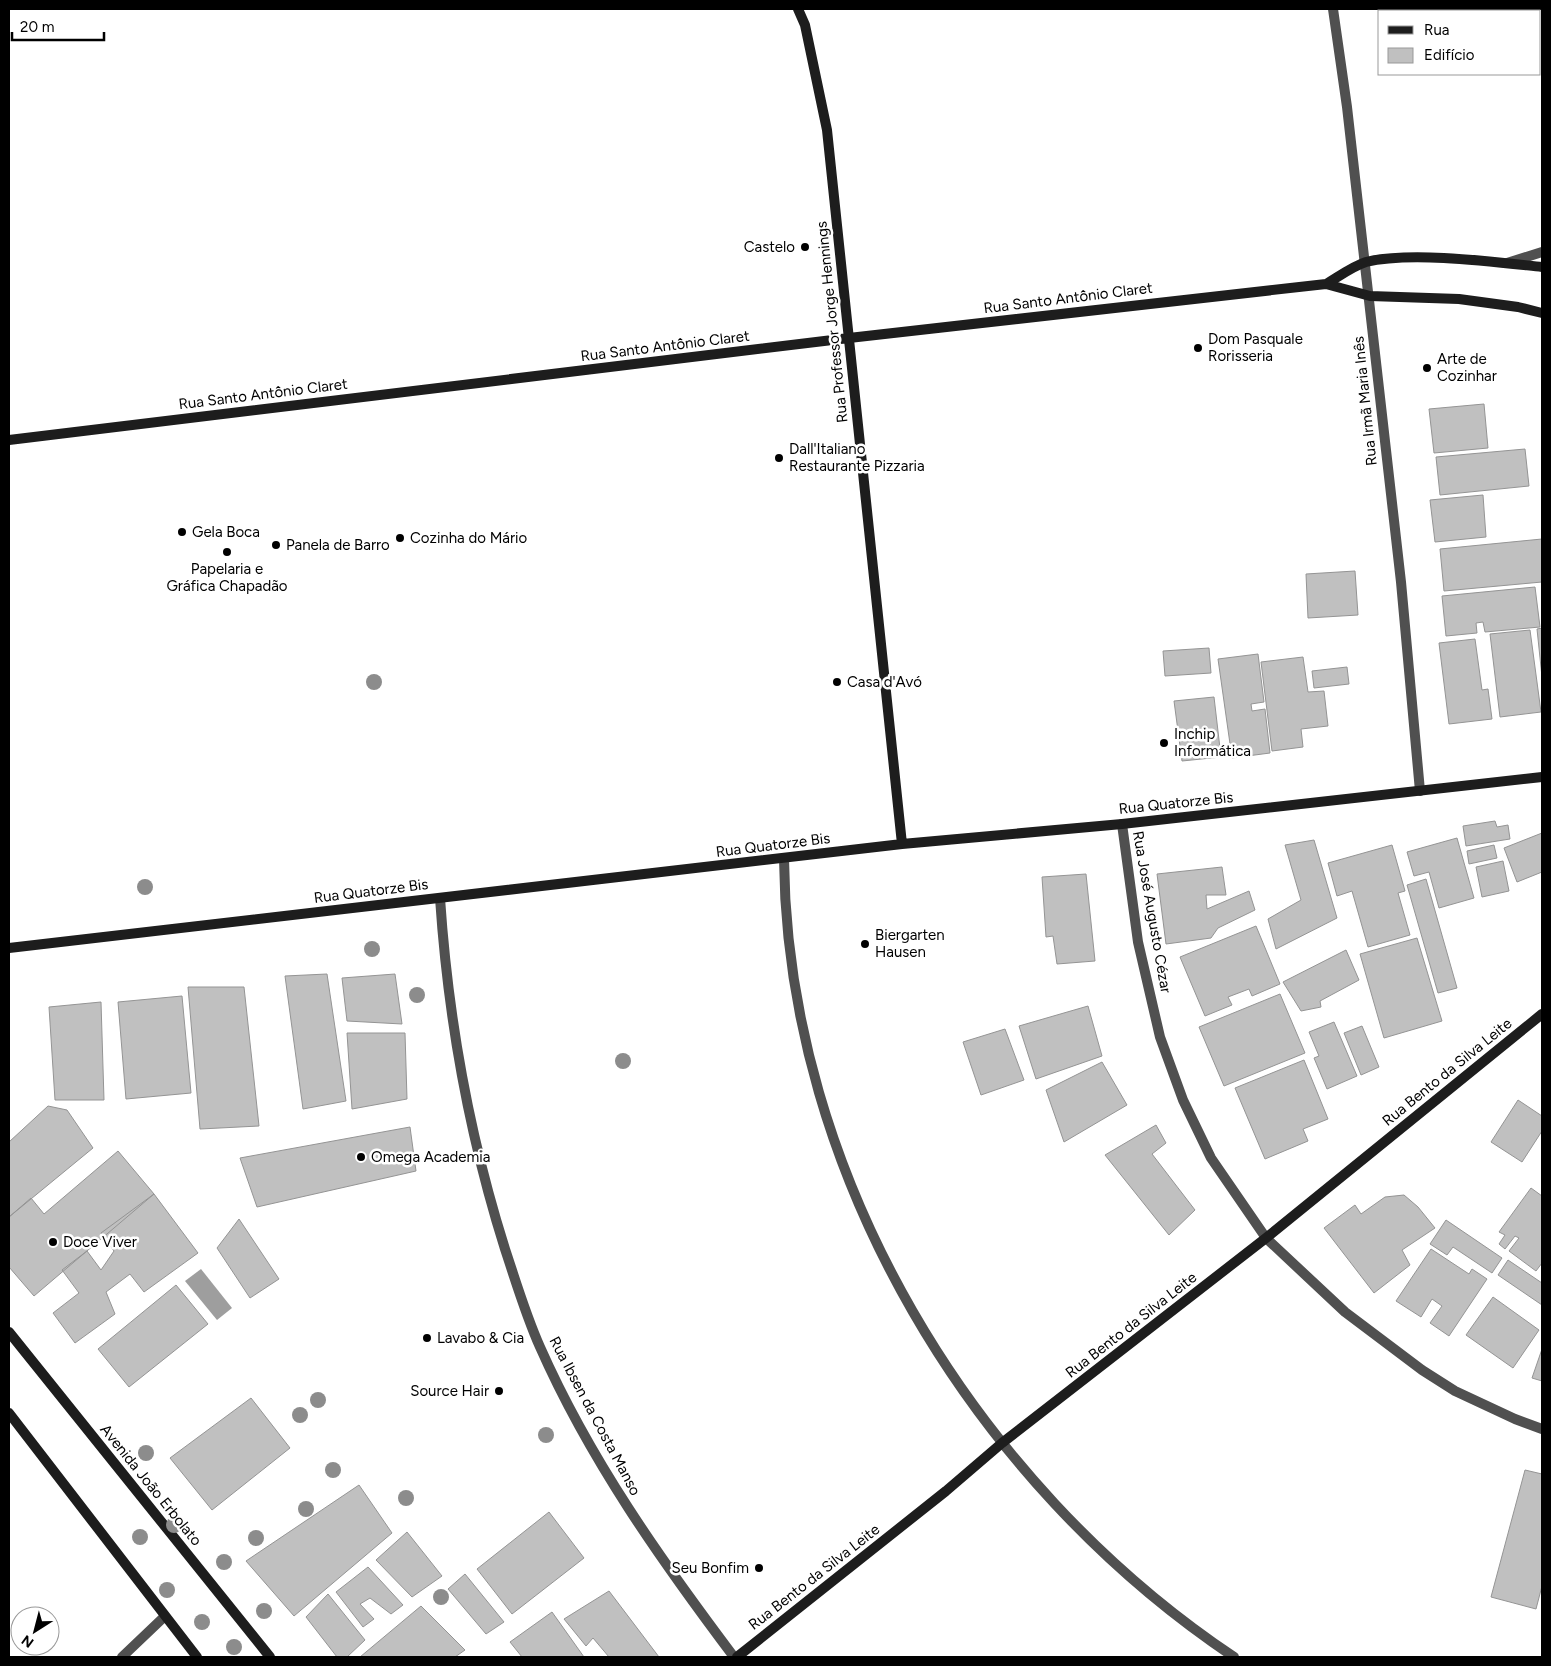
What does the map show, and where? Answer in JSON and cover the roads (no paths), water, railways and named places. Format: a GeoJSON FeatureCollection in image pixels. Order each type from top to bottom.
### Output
{"type":"FeatureCollection","features":[{"type":"Feature","properties":{"kind":"street","name":"Rua Professor Jorge Hennings"},"geometry":{"type":"LineString","coordinates":[[798,9],[805,25],[826,130],[902,844]]}},
{"type":"Feature","properties":{"kind":"street","name":"Rua Irmã Maria Inês"},"geometry":{"type":"LineString","coordinates":[[1334,9],[1370,296],[1401,582],[1420,791]]}},
{"type":"Feature","properties":{"kind":"street"},"geometry":{"type":"LineString","coordinates":[[1504,264],[1542,252]]}},
{"type":"Feature","properties":{"kind":"street","name":"Rua Santo Antônio Claret"},"geometry":{"type":"LineString","coordinates":[[1326,284],[1366,262],[1406,258],[1542,267]]}},
{"type":"Feature","properties":{"kind":"street","name":"Rua Santo Antônio Claret"},"geometry":{"type":"LineString","coordinates":[[9,440],[849,338],[1326,284],[1370,296],[1459,299],[1542,313]]}},
{"type":"Feature","properties":{"kind":"street","name":"Rua Quatorze Bis"},"geometry":{"type":"LineString","coordinates":[[9,948],[902,844],[1122,824],[1542,777]]}},
{"type":"Feature","properties":{"kind":"street","name":"Rua José Augusto Cézar"},"geometry":{"type":"LineString","coordinates":[[1122,824],[1138,942],[1160,1038],[1183,1100],[1211,1158],[1266,1238],[1345,1312],[1422,1370],[1455,1391],[1515,1420],[1542,1429]]}},
{"type":"Feature","properties":{"kind":"street"},"geometry":{"type":"LineString","coordinates":[[784,859],[784,912],[800,1015],[828,1118],[863,1218],[893,1278],[926,1334],[1002,1443],[1059,1509],[1118,1566],[1205,1638],[1234,1657]]}},
{"type":"Feature","properties":{"kind":"street","name":"Rua Ibsen da Costa Manso"},"geometry":{"type":"LineString","coordinates":[[440,898],[445,968],[454,1033],[472,1128],[493,1211],[539,1346],[616,1490],[669,1570],[735,1657]]}},
{"type":"Feature","properties":{"kind":"street","name":"Rua Bento da Silva Leite"},"geometry":{"type":"LineString","coordinates":[[735,1657],[939,1497],[1002,1443],[1266,1238],[1542,1014]]}},
{"type":"Feature","properties":{"kind":"street","name":"Avenida João Erbolato"},"geometry":{"type":"LineString","coordinates":[[9,1332],[270,1657]]}},
{"type":"Feature","properties":{"kind":"street"},"geometry":{"type":"LineString","coordinates":[[9,1413],[164,1617],[198,1657]]}},
{"type":"Feature","properties":{"kind":"street"},"geometry":{"type":"LineString","coordinates":[[122,1657],[164,1617]]}},
{"type":"Feature","properties":{"kind":"place","name":"Castelo"},"geometry":{"type":"Point","coordinates":[805,247]}},
{"type":"Feature","properties":{"kind":"place","name":"Dom Pasquale Rorisseria"},"geometry":{"type":"Point","coordinates":[1198,348]}},
{"type":"Feature","properties":{"kind":"place","name":"Arte de Cozinhar"},"geometry":{"type":"Point","coordinates":[1427,368]}},
{"type":"Feature","properties":{"kind":"place","name":"Dall'Italiano Restaurante Pizzaria"},"geometry":{"type":"Point","coordinates":[779,458]}},
{"type":"Feature","properties":{"kind":"place","name":"Gela Boca"},"geometry":{"type":"Point","coordinates":[182,532]}},
{"type":"Feature","properties":{"kind":"place","name":"Cozinha do Mário"},"geometry":{"type":"Point","coordinates":[400,538]}},
{"type":"Feature","properties":{"kind":"place","name":"Panela de Barro"},"geometry":{"type":"Point","coordinates":[276,545]}},
{"type":"Feature","properties":{"kind":"place","name":"Papelaria e Gráfica Chapadão"},"geometry":{"type":"Point","coordinates":[227,552]}},
{"type":"Feature","properties":{"kind":"place","name":"Casa d'Avó"},"geometry":{"type":"Point","coordinates":[837,682]}},
{"type":"Feature","properties":{"kind":"place","name":"Inchip Informática"},"geometry":{"type":"Point","coordinates":[1164,743]}},
{"type":"Feature","properties":{"kind":"place","name":"Biergarten Hausen"},"geometry":{"type":"Point","coordinates":[865,944]}},
{"type":"Feature","properties":{"kind":"place","name":"Omega Academia"},"geometry":{"type":"Point","coordinates":[361,1157]}},
{"type":"Feature","properties":{"kind":"place","name":"Doce Viver"},"geometry":{"type":"Point","coordinates":[53,1242]}},
{"type":"Feature","properties":{"kind":"place","name":"Lavabo & Cia"},"geometry":{"type":"Point","coordinates":[427,1338]}},
{"type":"Feature","properties":{"kind":"place","name":"Source Hair"},"geometry":{"type":"Point","coordinates":[499,1391]}},
{"type":"Feature","properties":{"kind":"place","name":"Seu Bonfim"},"geometry":{"type":"Point","coordinates":[759,1568]}}]}
